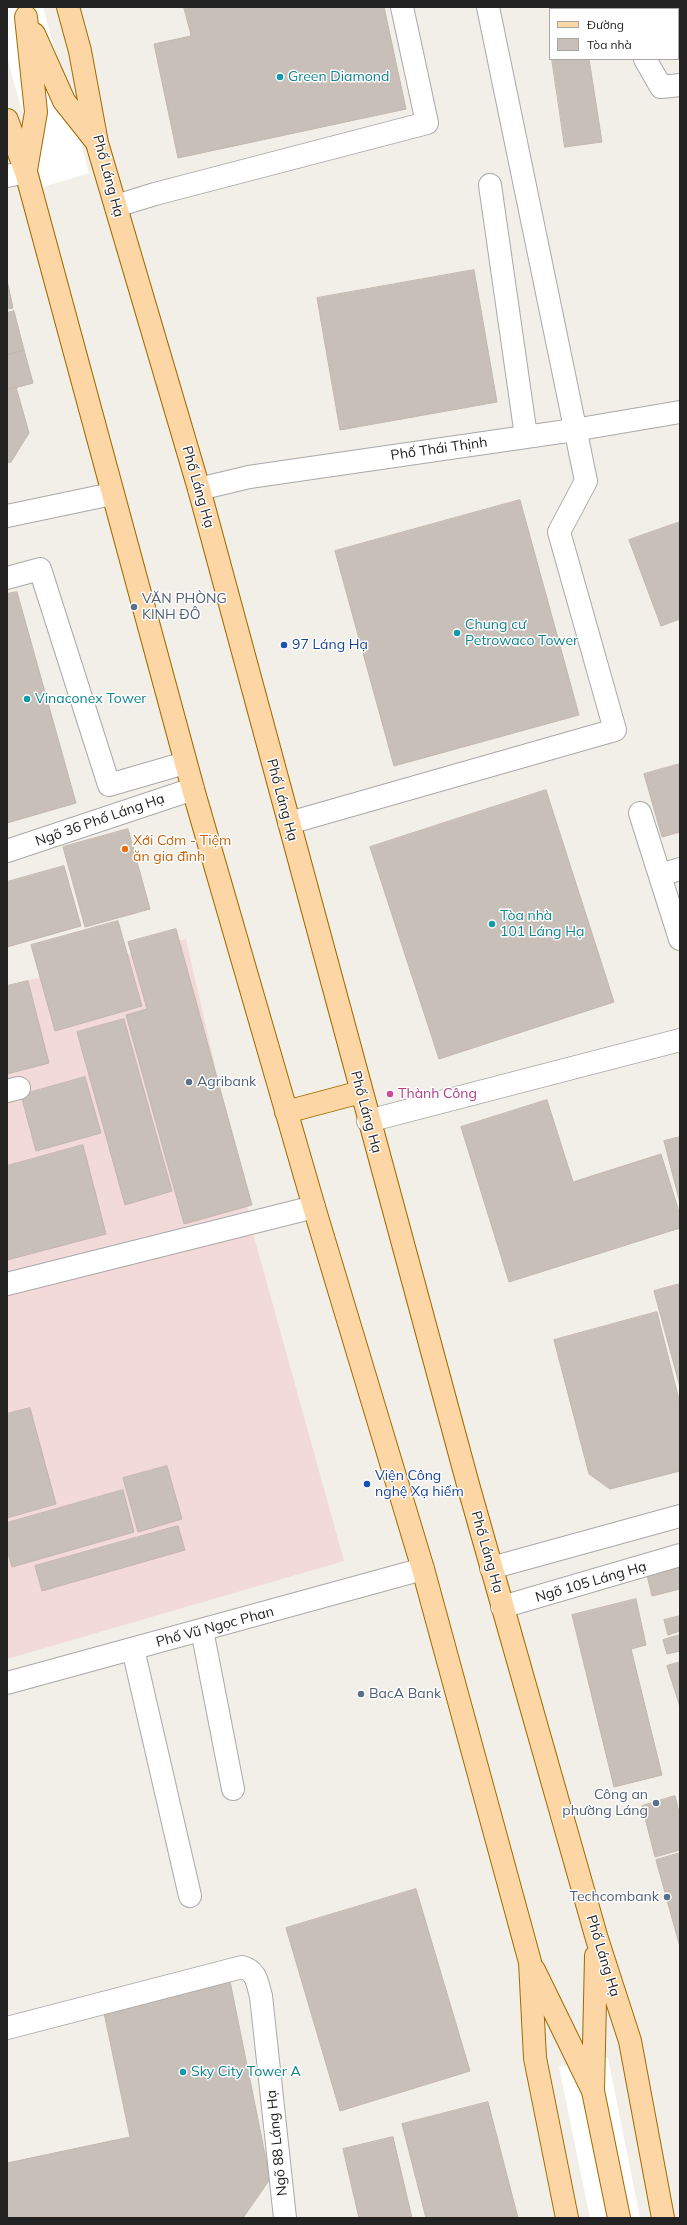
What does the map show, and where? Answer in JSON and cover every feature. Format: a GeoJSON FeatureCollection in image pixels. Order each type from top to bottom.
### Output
{"type":"FeatureCollection","features":[{"type":"Feature","properties":{"kind":"main road","name":"Phố Láng Hạ"},"geometry":{"type":"LineString","coordinates":[[68,7],[80,51],[97,143],[199,489],[368,1120],[491,1568],[596,1940],[630,2041],[663,2218]]}},
{"type":"Feature","properties":{"kind":"main road"},"geometry":{"type":"LineString","coordinates":[[24,12],[64,102],[97,143]]}},
{"type":"Feature","properties":{"kind":"main road"},"geometry":{"type":"LineString","coordinates":[[16,174],[36,112],[24,12]]}},
{"type":"Feature","properties":{"kind":"main road"},"geometry":{"type":"LineString","coordinates":[[7,120],[16,174],[112,494],[185,763],[286,1112],[423,1569],[530,1962],[593,2092]]}},
{"type":"Feature","properties":{"kind":"main road"},"geometry":{"type":"LineString","coordinates":[[286,1112],[361,1092]]}},
{"type":"Feature","properties":{"kind":"main road"},"geometry":{"type":"LineString","coordinates":[[596,1940],[593,2092],[619,2218]]}},
{"type":"Feature","properties":{"kind":"main road"},"geometry":{"type":"LineString","coordinates":[[530,1962],[535,2058],[567,2218]]}},
{"type":"Feature","properties":{"kind":"street"},"geometry":{"type":"LineString","coordinates":[[116,206],[155,194],[427,123],[402,7]]}},
{"type":"Feature","properties":{"kind":"street"},"geometry":{"type":"LineString","coordinates":[[289,823],[615,730],[559,532],[586,481],[574,430],[488,7]]}},
{"type":"Feature","properties":{"kind":"street"},"geometry":{"type":"LineString","coordinates":[[646,60],[661,87],[680,85]]}},
{"type":"Feature","properties":{"kind":"street"},"geometry":{"type":"LineString","coordinates":[[490,185],[526,436]]}},
{"type":"Feature","properties":{"kind":"street","name":"Phố Thái Thịnh"},"geometry":{"type":"LineString","coordinates":[[199,489],[249,478],[574,430],[680,412]]}},
{"type":"Feature","properties":{"kind":"street"},"geometry":{"type":"LineString","coordinates":[[7,516],[112,494]]}},
{"type":"Feature","properties":{"kind":"street"},"geometry":{"type":"LineString","coordinates":[[7,578],[40,569],[109,785],[185,763]]}},
{"type":"Feature","properties":{"kind":"street","name":"Ngõ 36 Phố Láng Hạ"},"geometry":{"type":"LineString","coordinates":[[7,851],[193,789]]}},
{"type":"Feature","properties":{"kind":"street"},"geometry":{"type":"LineString","coordinates":[[640,813],[670,872],[680,939]]}},
{"type":"Feature","properties":{"kind":"street"},"geometry":{"type":"LineString","coordinates":[[368,1120],[680,1040]]}},
{"type":"Feature","properties":{"kind":"street"},"geometry":{"type":"LineString","coordinates":[[7,1284],[314,1206]]}},
{"type":"Feature","properties":{"kind":"street"},"geometry":{"type":"LineString","coordinates":[[491,1568],[680,1516]]}},
{"type":"Feature","properties":{"kind":"street","name":"Ngõ 105 Láng Hạ"},"geometry":{"type":"LineString","coordinates":[[502,1606],[633,1570],[680,1555]]}},
{"type":"Feature","properties":{"kind":"street","name":"Phố Vũ Ngọc Phan"},"geometry":{"type":"LineString","coordinates":[[7,1683],[423,1569]]}},
{"type":"Feature","properties":{"kind":"street"},"geometry":{"type":"LineString","coordinates":[[202,1630],[233,1789]]}},
{"type":"Feature","properties":{"kind":"street"},"geometry":{"type":"LineString","coordinates":[[133,1649],[190,1896]]}},
{"type":"Feature","properties":{"kind":"street","name":"Ngõ 88 Láng Hạ"},"geometry":{"type":"LineString","coordinates":[[7,2028],[242,1967],[250,1969],[255,1974],[261,1996],[285,2218]]}},
{"type":"Feature","properties":{"kind":"shaded area"},"geometry":{"type":"Polygon","coordinates":[[[186,939],[253,1233],[344,1561],[7,1659],[7,986],[186,939]]]}},
{"type":"Feature","properties":{"kind":"pier"},"geometry":{"type":"Polygon","coordinates":[[[7,7],[43,7],[89,173],[43,187],[7,57],[7,7]]]}},
{"type":"Feature","properties":{"kind":"pier"},"geometry":{"type":"Polygon","coordinates":[[[608,2058],[640,2218],[590,2218],[559,2067],[608,2058]]]}},
{"type":"Feature","properties":{"kind":"building","name":"Green Diamond"},"geometry":{"type":"Polygon","coordinates":[[[184,7],[384,7],[406,109],[178,158],[154,44],[191,36],[184,7]]]}},
{"type":"Feature","properties":{"kind":"building"},"geometry":{"type":"Polygon","coordinates":[[[680,7],[680,34],[679,8],[674,8],[680,7]]]}},
{"type":"Feature","properties":{"kind":"building"},"geometry":{"type":"Polygon","coordinates":[[[552,60],[589,60],[602,142],[565,147],[552,60]]]}},
{"type":"Feature","properties":{"kind":"building"},"geometry":{"type":"Polygon","coordinates":[[[474,270],[497,402],[340,430],[317,298],[474,270]]]}},
{"type":"Feature","properties":{"kind":"building"},"geometry":{"type":"Polygon","coordinates":[[[7,280],[13,308],[7,309],[7,280]]]}},
{"type":"Feature","properties":{"kind":"building"},"geometry":{"type":"Polygon","coordinates":[[[14,311],[24,350],[7,355],[7,313],[14,311]]]}},
{"type":"Feature","properties":{"kind":"building"},"geometry":{"type":"Polygon","coordinates":[[[24,350],[33,383],[7,390],[7,355],[24,350]]]}},
{"type":"Feature","properties":{"kind":"building"},"geometry":{"type":"Polygon","coordinates":[[[16,387],[29,433],[11,462],[7,463],[7,390],[16,387]]]}},
{"type":"Feature","properties":{"kind":"building","name":"Chung cư Petrowaco Tower"},"geometry":{"type":"Polygon","coordinates":[[[520,500],[579,715],[394,766],[335,551],[520,500]]]}},
{"type":"Feature","properties":{"kind":"building"},"geometry":{"type":"Polygon","coordinates":[[[680,522],[680,619],[661,626],[629,540],[680,522]]]}},
{"type":"Feature","properties":{"kind":"building","name":"Vinaconex Tower"},"geometry":{"type":"Polygon","coordinates":[[[17,592],[76,803],[7,823],[7,594],[17,592]]]}},
{"type":"Feature","properties":{"kind":"building"},"geometry":{"type":"Polygon","coordinates":[[[680,764],[680,832],[662,837],[644,774],[680,764]]]}},
{"type":"Feature","properties":{"kind":"building","name":"Tòa nhà 101 Láng Hạ"},"geometry":{"type":"Polygon","coordinates":[[[546,790],[614,1002],[439,1059],[370,847],[546,790]]]}},
{"type":"Feature","properties":{"kind":"building"},"geometry":{"type":"Polygon","coordinates":[[[128,829],[150,909],[85,927],[63,847],[128,829]]]}},
{"type":"Feature","properties":{"kind":"building"},"geometry":{"type":"Polygon","coordinates":[[[64,866],[81,926],[7,947],[7,882],[64,866]]]}},
{"type":"Feature","properties":{"kind":"building"},"geometry":{"type":"Polygon","coordinates":[[[118,921],[142,1006],[55,1031],[31,945],[118,921]]]}},
{"type":"Feature","properties":{"kind":"building"},"geometry":{"type":"Polygon","coordinates":[[[176,929],[252,1205],[184,1224],[126,1015],[147,1009],[128,942],[176,929]]]}},
{"type":"Feature","properties":{"kind":"building"},"geometry":{"type":"Polygon","coordinates":[[[28,981],[49,1063],[7,1074],[7,986],[28,981]]]}},
{"type":"Feature","properties":{"kind":"building"},"geometry":{"type":"Polygon","coordinates":[[[124,1019],[172,1191],[125,1205],[77,1032],[124,1019]]]}},
{"type":"Feature","properties":{"kind":"building"},"geometry":{"type":"Polygon","coordinates":[[[85,1077],[101,1133],[36,1151],[21,1095],[85,1077]]]}},
{"type":"Feature","properties":{"kind":"building"},"geometry":{"type":"Polygon","coordinates":[[[547,1100],[573,1182],[661,1154],[680,1215],[680,1228],[509,1282],[461,1127],[547,1100]]]}},
{"type":"Feature","properties":{"kind":"building"},"geometry":{"type":"Polygon","coordinates":[[[680,1137],[680,1203],[664,1141],[680,1137]]]}},
{"type":"Feature","properties":{"kind":"building"},"geometry":{"type":"Polygon","coordinates":[[[83,1145],[106,1234],[7,1260],[7,1166],[83,1145]]]}},
{"type":"Feature","properties":{"kind":"building"},"geometry":{"type":"Polygon","coordinates":[[[680,1284],[680,1387],[654,1291],[680,1284]]]}},
{"type":"Feature","properties":{"kind":"building"},"geometry":{"type":"Polygon","coordinates":[[[657,1312],[680,1404],[680,1471],[610,1489],[589,1474],[554,1340],[657,1312]]]}},
{"type":"Feature","properties":{"kind":"building"},"geometry":{"type":"Polygon","coordinates":[[[30,1408],[56,1504],[7,1518],[7,1414],[30,1408]]]}},
{"type":"Feature","properties":{"kind":"building"},"geometry":{"type":"Polygon","coordinates":[[[167,1466],[182,1519],[138,1532],[123,1478],[167,1466]]]}},
{"type":"Feature","properties":{"kind":"building"},"geometry":{"type":"Polygon","coordinates":[[[123,1490],[134,1532],[12,1567],[7,1549],[7,1523],[123,1490]]]}},
{"type":"Feature","properties":{"kind":"building"},"geometry":{"type":"Polygon","coordinates":[[[178,1526],[185,1550],[42,1591],[35,1566],[178,1526]]]}},
{"type":"Feature","properties":{"kind":"building"},"geometry":{"type":"Polygon","coordinates":[[[680,1563],[680,1589],[652,1596],[646,1571],[680,1563]]]}},
{"type":"Feature","properties":{"kind":"building"},"geometry":{"type":"Polygon","coordinates":[[[636,1599],[646,1645],[631,1649],[662,1775],[614,1787],[572,1615],[636,1599]]]}},
{"type":"Feature","properties":{"kind":"building"},"geometry":{"type":"Polygon","coordinates":[[[680,1616],[680,1631],[668,1635],[664,1620],[680,1616]]]}},
{"type":"Feature","properties":{"kind":"building"},"geometry":{"type":"Polygon","coordinates":[[[680,1635],[680,1651],[667,1654],[663,1640],[680,1635]]]}},
{"type":"Feature","properties":{"kind":"building"},"geometry":{"type":"Polygon","coordinates":[[[680,1662],[680,1707],[667,1666],[680,1662]]]}},
{"type":"Feature","properties":{"kind":"building"},"geometry":{"type":"Polygon","coordinates":[[[675,1796],[680,1816],[680,1850],[655,1857],[642,1806],[675,1796]]]}},
{"type":"Feature","properties":{"kind":"building"},"geometry":{"type":"Polygon","coordinates":[[[680,1853],[680,1947],[656,1860],[680,1853]]]}},
{"type":"Feature","properties":{"kind":"building"},"geometry":{"type":"Polygon","coordinates":[[[416,1889],[470,2071],[340,2111],[286,1928],[416,1889]]]}},
{"type":"Feature","properties":{"kind":"building","name":"Sky City Tower A"},"geometry":{"type":"Polygon","coordinates":[[[230,1981],[270,2179],[243,2218],[7,2218],[7,2163],[130,2137],[103,2008],[230,1981]]]}},
{"type":"Feature","properties":{"kind":"building"},"geometry":{"type":"Polygon","coordinates":[[[488,2102],[518,2218],[426,2218],[402,2124],[488,2102]]]}},
{"type":"Feature","properties":{"kind":"building"},"geometry":{"type":"Polygon","coordinates":[[[393,2137],[412,2218],[359,2218],[343,2149],[393,2137]]]}},
{"type":"Feature","properties":{"kind":"place","name":"Green Diamond"},"geometry":{"type":"Point","coordinates":[280,77]}},
{"type":"Feature","properties":{"kind":"place","name":"VĂN PHÒNG KINH ĐÔ"},"geometry":{"type":"Point","coordinates":[134,607]}},
{"type":"Feature","properties":{"kind":"place","name":"Chung cư Petrowaco Tower"},"geometry":{"type":"Point","coordinates":[457,633]}},
{"type":"Feature","properties":{"kind":"place","name":"97 Láng Hạ"},"geometry":{"type":"Point","coordinates":[284,645]}},
{"type":"Feature","properties":{"kind":"place","name":"Vinaconex Tower"},"geometry":{"type":"Point","coordinates":[27,699]}},
{"type":"Feature","properties":{"kind":"place","name":"Xới Cơm - Tiệm ăn gia đình"},"geometry":{"type":"Point","coordinates":[125,849]}},
{"type":"Feature","properties":{"kind":"place","name":"Tòa nhà 101 Láng Hạ"},"geometry":{"type":"Point","coordinates":[492,924]}},
{"type":"Feature","properties":{"kind":"place","name":"Agribank"},"geometry":{"type":"Point","coordinates":[189,1082]}},
{"type":"Feature","properties":{"kind":"place","name":"Thành Công"},"geometry":{"type":"Point","coordinates":[390,1094]}},
{"type":"Feature","properties":{"kind":"place","name":"Viện Công nghệ Xạ hiếm"},"geometry":{"type":"Point","coordinates":[367,1484]}},
{"type":"Feature","properties":{"kind":"place","name":"BacA Bank"},"geometry":{"type":"Point","coordinates":[361,1694]}},
{"type":"Feature","properties":{"kind":"place","name":"Công an phường Láng"},"geometry":{"type":"Point","coordinates":[656,1803]}},
{"type":"Feature","properties":{"kind":"place","name":"Techcombank"},"geometry":{"type":"Point","coordinates":[667,1897]}},
{"type":"Feature","properties":{"kind":"place","name":"Sky City Tower A"},"geometry":{"type":"Point","coordinates":[183,2072]}}]}
